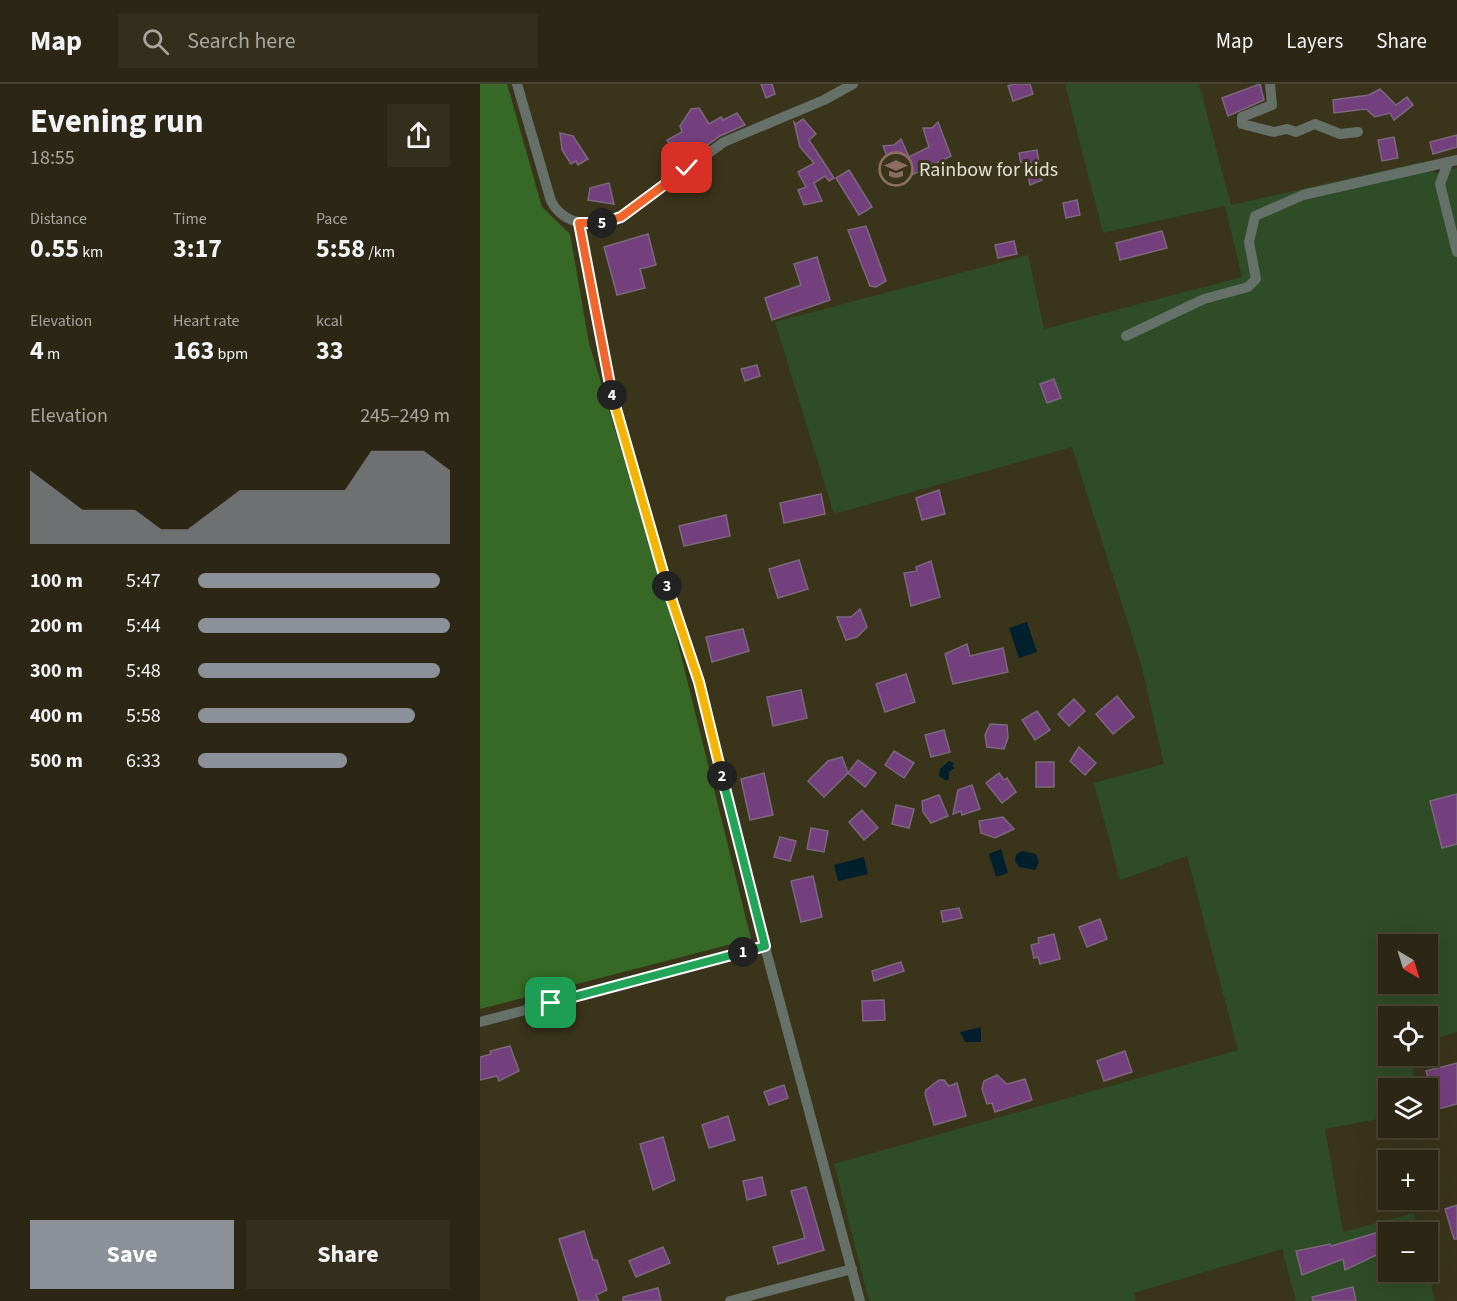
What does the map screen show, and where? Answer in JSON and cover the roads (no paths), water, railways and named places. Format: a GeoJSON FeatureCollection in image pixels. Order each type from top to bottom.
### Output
{"type":"FeatureCollection","features":[{"type":"Feature","properties":{"kind":"street"},"geometry":{"type":"LineString","coordinates":[[517,84],[551,201],[562,216],[579,223],[606,223],[621,217],[724,142],[824,100],[853,84]]}},
{"type":"Feature","properties":{"kind":"street"},"geometry":{"type":"LineString","coordinates":[[1270,84],[1272,105],[1242,117],[1242,124],[1274,132],[1287,129],[1296,132],[1315,124],[1340,134],[1358,132]]}},
{"type":"Feature","properties":{"kind":"street"},"geometry":{"type":"LineString","coordinates":[[1453,162],[1440,184],[1457,252]]}},
{"type":"Feature","properties":{"kind":"street"},"geometry":{"type":"LineString","coordinates":[[1126,336],[1204,299],[1248,286],[1256,279],[1249,242],[1255,216],[1303,195],[1348,187],[1413,168],[1453,162]]}},
{"type":"Feature","properties":{"kind":"street"},"geometry":{"type":"LineString","coordinates":[[579,223],[611,391],[663,573],[699,682],[765,946],[860,1301]]}},
{"type":"Feature","properties":{"kind":"street"},"geometry":{"type":"LineString","coordinates":[[480,1022],[765,946]]}},
{"type":"Feature","properties":{"kind":"street"},"geometry":{"type":"LineString","coordinates":[[730,1301],[852,1269]]}},
{"type":"Feature","properties":{"kind":"water"},"geometry":{"type":"Polygon","coordinates":[[[1027,622],[1037,652],[1019,658],[1009,628],[1027,622]]]}},
{"type":"Feature","properties":{"kind":"water"},"geometry":{"type":"Polygon","coordinates":[[[949,761],[954,763],[952,766],[955,768],[949,772],[949,780],[945,780],[939,776],[940,769],[949,761]]]}},
{"type":"Feature","properties":{"kind":"water"},"geometry":{"type":"Polygon","coordinates":[[[1001,849],[1008,873],[996,877],[989,854],[1001,849]]]}},
{"type":"Feature","properties":{"kind":"water"},"geometry":{"type":"Polygon","coordinates":[[[1022,851],[1036,854],[1039,862],[1035,870],[1019,867],[1015,861],[1016,855],[1022,851]]]}},
{"type":"Feature","properties":{"kind":"water"},"geometry":{"type":"Polygon","coordinates":[[[864,857],[868,874],[838,881],[834,865],[864,857]]]}},
{"type":"Feature","properties":{"kind":"water"},"geometry":{"type":"Polygon","coordinates":[[[981,1027],[981,1042],[965,1042],[960,1032],[981,1027]]]}},
{"type":"Feature","properties":{"kind":"place","name":"Rainbow for kids"},"geometry":{"type":"Point","coordinates":[896,169]}}]}
